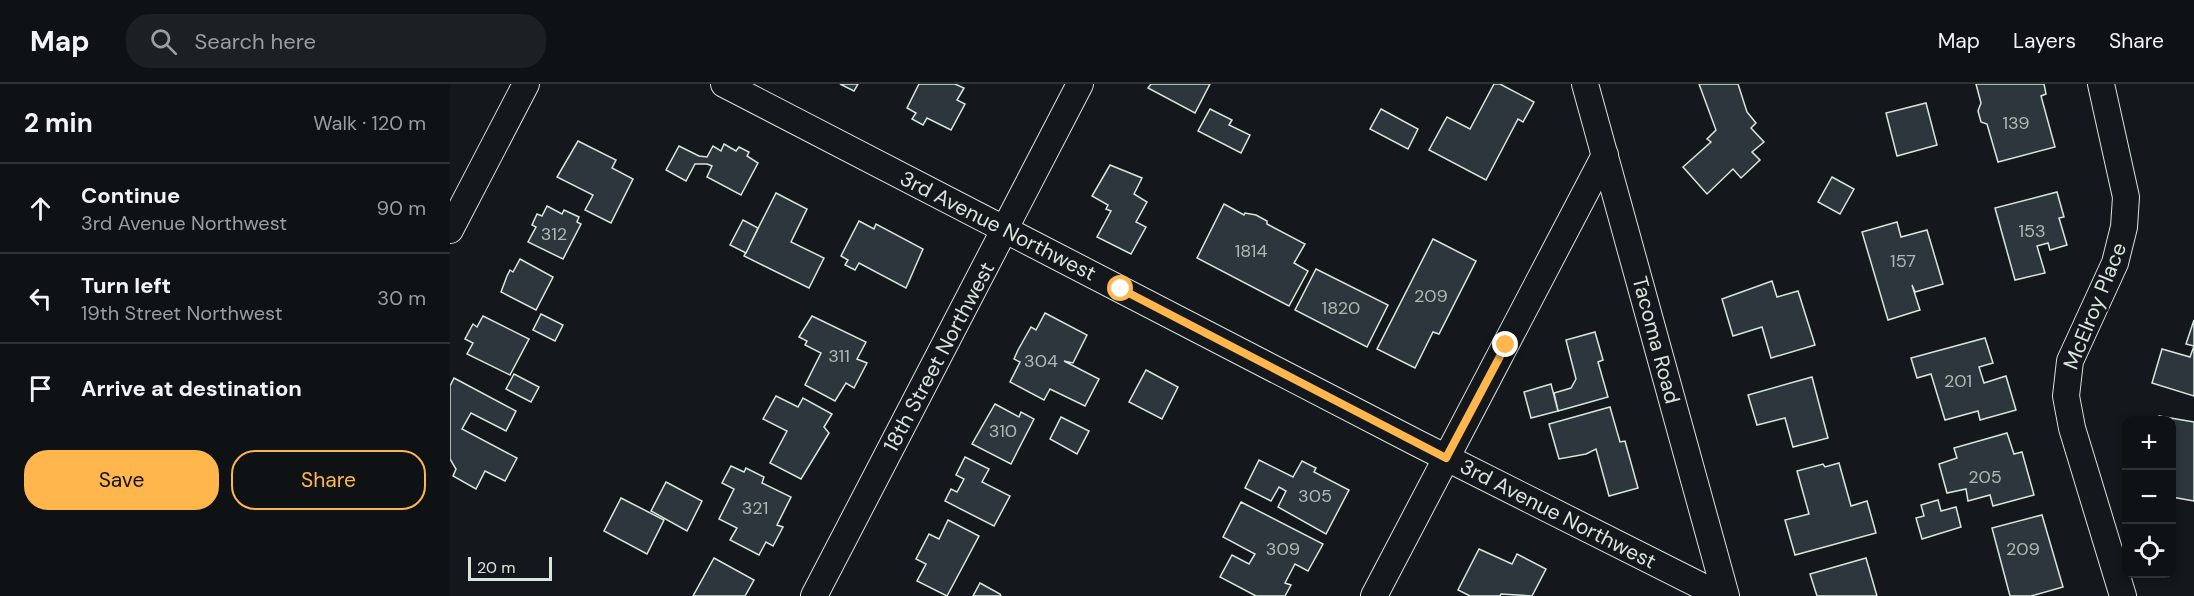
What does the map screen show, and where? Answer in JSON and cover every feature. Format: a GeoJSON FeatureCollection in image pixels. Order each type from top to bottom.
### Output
{"type":"FeatureCollection","features":[{"type":"Feature","properties":{"kind":"street"},"geometry":{"type":"LineString","coordinates":[[450,230],[526,84]]}},
{"type":"Feature","properties":{"kind":"street","name":"3rd Avenue Northwest"},"geometry":{"type":"LineString","coordinates":[[724,84],[1446,458],[1721,596]]}},
{"type":"Feature","properties":{"kind":"street","name":"18th Street Northwest"},"geometry":{"type":"LineString","coordinates":[[814,596],[1080,84]]}},
{"type":"Feature","properties":{"kind":"street","name":"Tacoma Road"},"geometry":{"type":"LineString","coordinates":[[1585,84],[1726,596]]}},
{"type":"Feature","properties":{"kind":"street","name":"McElroy Place"},"geometry":{"type":"LineString","coordinates":[[2101,84],[2126,197],[2124,227],[2115,263],[2070,361],[2066,396],[2072,428],[2122,596]]}},
{"type":"Feature","properties":{"kind":"street"},"geometry":{"type":"LineString","coordinates":[[1374,596],[1605,155]]}},
{"type":"Feature","properties":{"kind":"building"},"geometry":{"type":"Polygon","coordinates":[[[840,84],[858,84],[854,91],[840,84]]]}},
{"type":"Feature","properties":{"kind":"building"},"geometry":{"type":"Polygon","coordinates":[[[919,84],[955,84],[964,88],[957,100],[965,104],[951,130],[927,118],[923,125],[912,119],[916,113],[907,108],[919,84]]]}},
{"type":"Feature","properties":{"kind":"building"},"geometry":{"type":"Polygon","coordinates":[[[1151,84],[1210,84],[1195,113],[1148,88],[1151,84]]]}},
{"type":"Feature","properties":{"kind":"building"},"geometry":{"type":"Polygon","coordinates":[[[1494,84],[1500,84],[1534,102],[1523,122],[1518,119],[1486,180],[1429,150],[1447,117],[1470,129],[1494,84]]]}},
{"type":"Feature","properties":{"kind":"building"},"geometry":{"type":"Polygon","coordinates":[[[1699,84],[1738,84],[1747,112],[1756,123],[1751,128],[1764,142],[1752,152],[1760,160],[1741,178],[1733,169],[1707,194],[1683,167],[1711,142],[1707,139],[1716,130],[1699,84]]]}},
{"type":"Feature","properties":{"kind":"building"},"geometry":{"type":"Polygon","coordinates":[[[1976,84],[2044,84],[2046,94],[2041,96],[2055,147],[1998,162],[1987,124],[1981,122],[1978,111],[1981,103],[1976,84]]]}},
{"type":"Feature","properties":{"kind":"building"},"geometry":{"type":"Polygon","coordinates":[[[1926,103],[1937,145],[1897,156],[1886,113],[1926,103]]]}},
{"type":"Feature","properties":{"kind":"building"},"geometry":{"type":"Polygon","coordinates":[[[1210,109],[1232,120],[1229,125],[1250,135],[1241,153],[1198,131],[1210,109]]]}},
{"type":"Feature","properties":{"kind":"building"},"geometry":{"type":"Polygon","coordinates":[[[1381,109],[1418,129],[1408,149],[1370,129],[1381,109]]]}},
{"type":"Feature","properties":{"kind":"building"},"geometry":{"type":"Polygon","coordinates":[[[578,141],[616,160],[612,168],[633,179],[611,223],[585,210],[593,195],[557,177],[578,141]]]}},
{"type":"Feature","properties":{"kind":"building"},"geometry":{"type":"Polygon","coordinates":[[[724,144],[736,151],[739,147],[749,152],[747,156],[758,163],[741,195],[707,177],[712,166],[707,164],[695,164],[686,181],[666,170],[679,146],[699,156],[707,157],[713,146],[721,151],[724,144]]]}},
{"type":"Feature","properties":{"kind":"building"},"geometry":{"type":"Polygon","coordinates":[[[1110,165],[1142,178],[1134,194],[1147,202],[1136,222],[1146,227],[1131,254],[1097,237],[1111,211],[1106,209],[1108,205],[1092,196],[1110,165]]]}},
{"type":"Feature","properties":{"kind":"building"},"geometry":{"type":"Polygon","coordinates":[[[1832,177],[1854,189],[1840,214],[1818,202],[1832,177]]]}},
{"type":"Feature","properties":{"kind":"building"},"geometry":{"type":"Polygon","coordinates":[[[2057,192],[2064,217],[2059,218],[2067,245],[2050,250],[2048,243],[2037,246],[2045,273],[2015,280],[1995,208],[2057,192]]]}},
{"type":"Feature","properties":{"kind":"building"},"geometry":{"type":"Polygon","coordinates":[[[776,193],[807,209],[791,242],[824,258],[809,288],[744,256],[776,193]]]}},
{"type":"Feature","properties":{"kind":"building"},"geometry":{"type":"Polygon","coordinates":[[[1224,204],[1244,215],[1245,213],[1256,215],[1267,221],[1267,224],[1305,244],[1294,263],[1308,271],[1289,306],[1197,258],[1224,204]]]}},
{"type":"Feature","properties":{"kind":"building"},"geometry":{"type":"Polygon","coordinates":[[[547,206],[562,214],[564,210],[579,217],[577,222],[581,224],[563,259],[528,242],[536,227],[532,225],[537,214],[542,216],[547,206]]]}},
{"type":"Feature","properties":{"kind":"building"},"geometry":{"type":"Polygon","coordinates":[[[743,220],[758,228],[746,253],[730,245],[743,220]]]}},
{"type":"Feature","properties":{"kind":"building"},"geometry":{"type":"Polygon","coordinates":[[[859,221],[874,229],[876,224],[923,249],[906,288],[859,263],[855,270],[845,265],[848,260],[841,256],[859,221]]]}},
{"type":"Feature","properties":{"kind":"building"},"geometry":{"type":"Polygon","coordinates":[[[1897,222],[1901,237],[1927,230],[1943,284],[1915,292],[1912,285],[1920,310],[1888,320],[1862,232],[1897,222]]]}},
{"type":"Feature","properties":{"kind":"building"},"geometry":{"type":"Polygon","coordinates":[[[1433,239],[1476,261],[1439,334],[1433,332],[1415,368],[1377,349],[1433,239]]]}},
{"type":"Feature","properties":{"kind":"building"},"geometry":{"type":"Polygon","coordinates":[[[520,259],[553,277],[536,310],[501,292],[510,270],[513,272],[520,259]]]}},
{"type":"Feature","properties":{"kind":"building"},"geometry":{"type":"Polygon","coordinates":[[[1316,269],[1388,305],[1367,347],[1295,310],[1316,269]]]}},
{"type":"Feature","properties":{"kind":"building"},"geometry":{"type":"Polygon","coordinates":[[[1772,281],[1777,297],[1798,291],[1815,345],[1771,358],[1762,327],[1733,336],[1722,299],[1772,281]]]}},
{"type":"Feature","properties":{"kind":"building"},"geometry":{"type":"Polygon","coordinates":[[[1045,313],[1087,335],[1073,363],[1064,361],[1099,379],[1085,406],[1050,389],[1044,400],[1010,382],[1020,362],[1014,359],[1018,350],[1031,327],[1036,330],[1045,313]]]}},
{"type":"Feature","properties":{"kind":"building"},"geometry":{"type":"Polygon","coordinates":[[[541,314],[563,325],[555,341],[533,330],[541,314]]]}},
{"type":"Feature","properties":{"kind":"building"},"geometry":{"type":"Polygon","coordinates":[[[483,316],[529,339],[510,375],[467,354],[473,343],[465,339],[473,324],[477,327],[483,316]]]}},
{"type":"Feature","properties":{"kind":"building"},"geometry":{"type":"Polygon","coordinates":[[[812,316],[866,342],[857,359],[867,363],[854,388],[846,383],[835,401],[805,385],[821,353],[805,345],[807,341],[799,337],[812,316]]]}},
{"type":"Feature","properties":{"kind":"building"},"geometry":{"type":"Polygon","coordinates":[[[2194,320],[2194,346],[2186,344],[2194,320]]]}},
{"type":"Feature","properties":{"kind":"building"},"geometry":{"type":"Polygon","coordinates":[[[1595,332],[1603,360],[1598,362],[1608,397],[1558,411],[1554,393],[1571,388],[1576,379],[1566,340],[1595,332]]]}},
{"type":"Feature","properties":{"kind":"building"},"geometry":{"type":"Polygon","coordinates":[[[1985,338],[1993,363],[1979,367],[1984,383],[2006,376],[2016,410],[1980,420],[1978,411],[1945,420],[1931,374],[1917,378],[1911,358],[1985,338]]]}},
{"type":"Feature","properties":{"kind":"building"},"geometry":{"type":"Polygon","coordinates":[[[2194,346],[2194,396],[2152,383],[2162,349],[2190,357],[2194,346]]]}},
{"type":"Feature","properties":{"kind":"building"},"geometry":{"type":"Polygon","coordinates":[[[1146,370],[1178,387],[1162,419],[1129,402],[1146,370]]]}},
{"type":"Feature","properties":{"kind":"building"},"geometry":{"type":"Polygon","coordinates":[[[514,374],[539,387],[531,402],[506,389],[514,374]]]}},
{"type":"Feature","properties":{"kind":"building"},"geometry":{"type":"Polygon","coordinates":[[[1812,377],[1828,438],[1793,447],[1785,418],[1757,425],[1748,395],[1812,377]]]}},
{"type":"Feature","properties":{"kind":"building"},"geometry":{"type":"Polygon","coordinates":[[[454,378],[516,411],[506,431],[471,413],[462,429],[517,458],[505,481],[485,471],[476,489],[453,476],[456,469],[450,459],[450,386],[454,378]]]}},
{"type":"Feature","properties":{"kind":"building"},"geometry":{"type":"Polygon","coordinates":[[[1551,384],[1558,411],[1531,418],[1524,392],[1551,384]]]}},
{"type":"Feature","properties":{"kind":"building"},"geometry":{"type":"Polygon","coordinates":[[[776,396],[798,407],[803,398],[832,414],[824,427],[829,433],[801,479],[770,463],[787,431],[763,419],[776,396]]]}},
{"type":"Feature","properties":{"kind":"building"},"geometry":{"type":"Polygon","coordinates":[[[995,404],[1019,417],[1021,412],[1034,419],[1011,464],[972,444],[995,404]]]}},
{"type":"Feature","properties":{"kind":"building"},"geometry":{"type":"Polygon","coordinates":[[[1610,407],[1620,442],[1625,441],[1638,488],[1609,496],[1596,449],[1586,454],[1559,459],[1549,424],[1610,407]]]}},
{"type":"Feature","properties":{"kind":"building"},"geometry":{"type":"Polygon","coordinates":[[[1061,417],[1089,431],[1077,454],[1050,439],[1061,417]]]}},
{"type":"Feature","properties":{"kind":"building"},"geometry":{"type":"Polygon","coordinates":[[[2176,419],[2194,422],[2194,501],[2176,498],[2176,419]]]}},
{"type":"Feature","properties":{"kind":"building"},"geometry":{"type":"Polygon","coordinates":[[[2007,433],[2014,454],[2022,452],[2034,495],[1993,506],[1990,495],[1968,501],[1966,489],[1947,493],[1939,464],[1957,458],[1954,448],[2007,433]]]}},
{"type":"Feature","properties":{"kind":"building"},"geometry":{"type":"Polygon","coordinates":[[[965,457],[989,469],[982,482],[1010,496],[994,526],[945,501],[951,489],[957,492],[964,479],[956,475],[965,457]]]}},
{"type":"Feature","properties":{"kind":"building"},"geometry":{"type":"Polygon","coordinates":[[[1259,460],[1293,477],[1302,461],[1316,468],[1314,472],[1349,490],[1326,534],[1278,507],[1286,491],[1279,487],[1271,501],[1245,488],[1259,460]]]}},
{"type":"Feature","properties":{"kind":"building"},"geometry":{"type":"Polygon","coordinates":[[[1839,463],[1851,506],[1867,501],[1876,533],[1795,555],[1785,520],[1809,514],[1797,471],[1823,464],[1825,467],[1839,463]]]}},
{"type":"Feature","properties":{"kind":"building"},"geometry":{"type":"Polygon","coordinates":[[[731,466],[744,472],[746,468],[764,477],[762,483],[791,497],[777,525],[783,527],[773,546],[766,542],[759,555],[730,540],[737,528],[719,519],[734,489],[722,483],[731,466]]]}},
{"type":"Feature","properties":{"kind":"building"},"geometry":{"type":"Polygon","coordinates":[[[666,482],[702,501],[687,531],[651,511],[666,482]]]}},
{"type":"Feature","properties":{"kind":"building"},"geometry":{"type":"Polygon","coordinates":[[[621,498],[664,520],[647,554],[604,531],[621,498]]]}},
{"type":"Feature","properties":{"kind":"building"},"geometry":{"type":"Polygon","coordinates":[[[1938,500],[1941,511],[1956,507],[1961,527],[1922,539],[1916,518],[1924,516],[1921,505],[1938,500]]]}},
{"type":"Feature","properties":{"kind":"building"},"geometry":{"type":"Polygon","coordinates":[[[1241,502],[1323,544],[1308,571],[1295,564],[1285,583],[1291,585],[1285,596],[1256,596],[1220,577],[1232,555],[1249,564],[1255,554],[1223,537],[1241,502]]]}},
{"type":"Feature","properties":{"kind":"building"},"geometry":{"type":"Polygon","coordinates":[[[2042,515],[2063,587],[2031,596],[2010,596],[1992,528],[2042,515]]]}},
{"type":"Feature","properties":{"kind":"building"},"geometry":{"type":"Polygon","coordinates":[[[948,520],[979,536],[947,596],[917,581],[926,564],[916,559],[929,534],[939,539],[948,520]]]}},
{"type":"Feature","properties":{"kind":"building"},"geometry":{"type":"Polygon","coordinates":[[[1479,549],[1512,564],[1517,554],[1546,569],[1532,596],[1501,594],[1500,596],[1470,596],[1458,590],[1479,549]]]}},
{"type":"Feature","properties":{"kind":"building"},"geometry":{"type":"Polygon","coordinates":[[[714,558],[754,580],[745,596],[693,596],[714,558]]]}},
{"type":"Feature","properties":{"kind":"building"},"geometry":{"type":"Polygon","coordinates":[[[1866,558],[1877,596],[1817,596],[1810,574],[1866,558]]]}},
{"type":"Feature","properties":{"kind":"building"},"geometry":{"type":"Polygon","coordinates":[[[980,583],[1000,594],[1001,596],[973,596],[980,583]]]}},
{"type":"Feature","properties":{"kind":"route"},"geometry":{"type":"LineString","coordinates":[[1121,289],[1446,458],[1506,345]]}}]}
